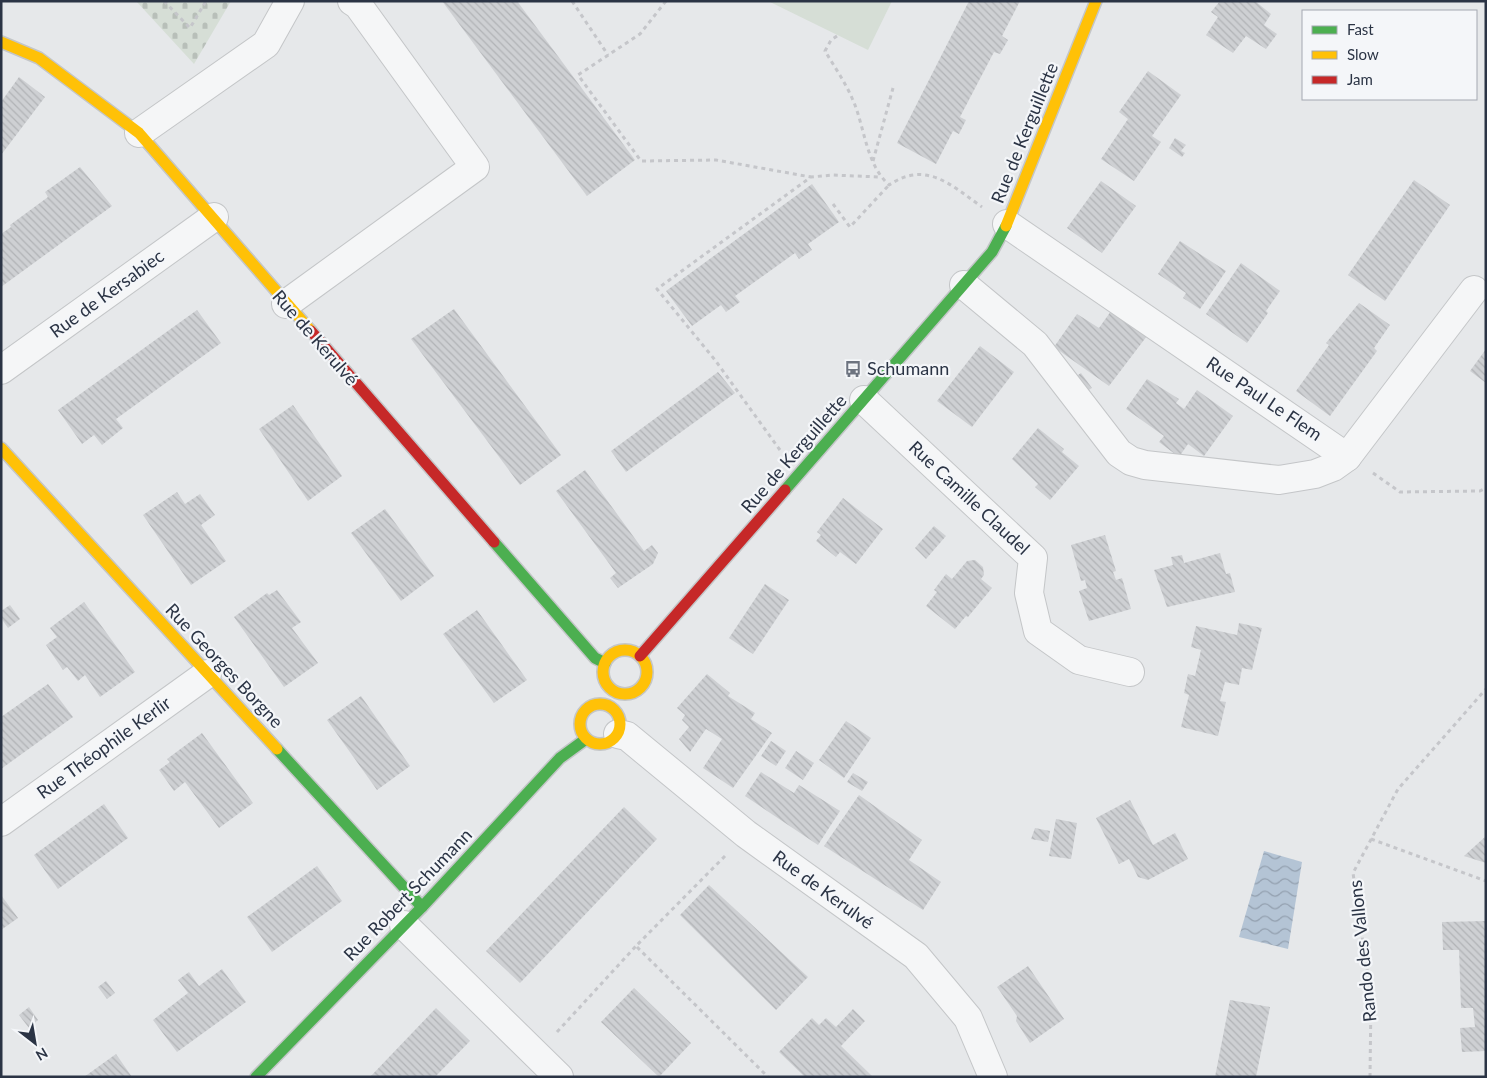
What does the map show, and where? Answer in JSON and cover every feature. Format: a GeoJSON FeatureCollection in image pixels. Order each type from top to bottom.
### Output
{"type":"FeatureCollection","features":[{"type":"Feature","properties":{"kind":"street"},"geometry":{"type":"LineString","coordinates":[[139,133],[266,44],[290,1]]}},
{"type":"Feature","properties":{"kind":"street"},"geometry":{"type":"LineString","coordinates":[[286,304],[475,167],[358,5],[352,1]]}},
{"type":"Feature","properties":{"kind":"street","name":"Rue de Kerguillette"},"geometry":{"type":"LineString","coordinates":[[640,656],[992,252],[1007,224],[1096,1]]}},
{"type":"Feature","properties":{"kind":"street","name":"Rue de Kerulvé"},"geometry":{"type":"LineString","coordinates":[[1,42],[39,58],[139,133],[214,217],[286,304],[594,658],[605,663]]}},
{"type":"Feature","properties":{"kind":"street","name":"Rue de Kersabiec"},"geometry":{"type":"LineString","coordinates":[[1,370],[214,217]]}},
{"type":"Feature","properties":{"kind":"street","name":"Rue Paul Le Flem"},"geometry":{"type":"LineString","coordinates":[[1007,224],[1347,457]]}},
{"type":"Feature","properties":{"kind":"street"},"geometry":{"type":"LineString","coordinates":[[964,285],[1036,344],[1119,453],[1130,461],[1144,465],[1279,480],[1315,474],[1333,467],[1347,457],[1474,290]]}},
{"type":"Feature","properties":{"kind":"street","name":"Rue Camille Claudel"},"geometry":{"type":"LineString","coordinates":[[864,400],[1033,558],[1029,593],[1038,631],[1079,660],[1130,672]]}},
{"type":"Feature","properties":{"kind":"street","name":"Rue Georges Borgne"},"geometry":{"type":"LineString","coordinates":[[1,448],[207,674],[413,916]]}},
{"type":"Feature","properties":{"kind":"street"},"geometry":{"type":"LineString","coordinates":[[597,704],[604,676],[605,663],[614,653],[621,650],[635,652],[640,656],[645,662],[647,675],[645,681],[636,691],[619,728],[603,744],[591,743],[586,739],[580,728],[582,716],[590,706],[597,704],[609,706],[614,710],[619,728]]}},
{"type":"Feature","properties":{"kind":"street","name":"Rue Théophile Kerlir"},"geometry":{"type":"LineString","coordinates":[[1,822],[207,674]]}},
{"type":"Feature","properties":{"kind":"street"},"geometry":{"type":"LineString","coordinates":[[604,676],[610,688],[616,692],[623,694],[636,691]]}},
{"type":"Feature","properties":{"kind":"street","name":"Rue de Kerulvé"},"geometry":{"type":"LineString","coordinates":[[619,728],[626,736],[746,834],[916,956],[968,1018],[993,1077]]}},
{"type":"Feature","properties":{"kind":"street","name":"Rue Robert Schumann"},"geometry":{"type":"LineString","coordinates":[[256,1077],[413,916],[560,758],[586,739]]}},
{"type":"Feature","properties":{"kind":"street"},"geometry":{"type":"LineString","coordinates":[[413,916],[535,1055],[559,1077]]}},
{"type":"Feature","properties":{"kind":"path"},"geometry":{"type":"LineString","coordinates":[[164,1],[190,28],[206,1]]}},
{"type":"Feature","properties":{"kind":"path"},"geometry":{"type":"LineString","coordinates":[[572,1],[608,55]]}},
{"type":"Feature","properties":{"kind":"path"},"geometry":{"type":"LineString","coordinates":[[666,1],[640,34],[578,75],[642,161],[716,160],[811,177],[880,176]]}},
{"type":"Feature","properties":{"kind":"path"},"geometry":{"type":"LineString","coordinates":[[837,36],[831,40],[825,51],[852,98],[873,162],[880,176],[889,185]]}},
{"type":"Feature","properties":{"kind":"path"},"geometry":{"type":"LineString","coordinates":[[873,162],[893,88]]}},
{"type":"Feature","properties":{"kind":"path"},"geometry":{"type":"LineString","coordinates":[[833,204],[850,226],[889,185],[903,175],[938,176],[1007,224]]}},
{"type":"Feature","properties":{"kind":"path"},"geometry":{"type":"LineString","coordinates":[[798,476],[715,360],[657,289],[811,177]]}},
{"type":"Feature","properties":{"kind":"path"},"geometry":{"type":"LineString","coordinates":[[1347,457],[1400,492],[1480,491],[1486,488]]}},
{"type":"Feature","properties":{"kind":"path","name":"Rando des Vallons"},"geometry":{"type":"LineString","coordinates":[[1370,1077],[1371,997],[1353,873],[1398,788],[1486,689]]}},
{"type":"Feature","properties":{"kind":"path"},"geometry":{"type":"LineString","coordinates":[[535,1055],[636,946],[746,834]]}},
{"type":"Feature","properties":{"kind":"path"},"geometry":{"type":"LineString","coordinates":[[1371,839],[1486,881]]}},
{"type":"Feature","properties":{"kind":"path"},"geometry":{"type":"LineString","coordinates":[[636,946],[768,1077]]}},
{"type":"Feature","properties":{"kind":"green space"},"geometry":{"type":"Polygon","coordinates":[[[136,1],[231,1],[194,64],[136,1]]]}},
{"type":"Feature","properties":{"kind":"green space"},"geometry":{"type":"Polygon","coordinates":[[[768,1],[892,1],[868,50],[768,1]]]}},
{"type":"Feature","properties":{"kind":"water"},"geometry":{"type":"Polygon","coordinates":[[[1264,851],[1302,862],[1288,949],[1239,937],[1264,851]]]}},
{"type":"Feature","properties":{"kind":"building"},"geometry":{"type":"Polygon","coordinates":[[[442,1],[517,1],[635,160],[587,196],[442,1]]]}},
{"type":"Feature","properties":{"kind":"building"},"geometry":{"type":"Polygon","coordinates":[[[969,1],[1020,1],[1002,36],[1008,40],[1000,54],[994,52],[960,117],[966,120],[959,134],[953,131],[936,164],[897,143],[969,1]]]}},
{"type":"Feature","properties":{"kind":"building"},"geometry":{"type":"Polygon","coordinates":[[[1220,1],[1255,1],[1271,14],[1264,25],[1277,34],[1266,49],[1246,36],[1233,53],[1206,35],[1218,17],[1211,12],[1220,1]]]}},
{"type":"Feature","properties":{"kind":"building"},"geometry":{"type":"Polygon","coordinates":[[[1148,71],[1181,95],[1152,136],[1161,142],[1134,181],[1101,159],[1128,119],[1119,112],[1148,71]]]}},
{"type":"Feature","properties":{"kind":"building"},"geometry":{"type":"Polygon","coordinates":[[[19,77],[45,97],[1,155],[1,102],[19,77]]]}},
{"type":"Feature","properties":{"kind":"building"},"geometry":{"type":"Polygon","coordinates":[[[1175,138],[1186,145],[1181,151],[1185,153],[1182,157],[1169,148],[1175,138]]]}},
{"type":"Feature","properties":{"kind":"building"},"geometry":{"type":"Polygon","coordinates":[[[80,167],[112,206],[1,287],[1,234],[11,227],[10,225],[48,197],[45,192],[80,167]]]}},
{"type":"Feature","properties":{"kind":"building"},"geometry":{"type":"Polygon","coordinates":[[[1414,180],[1450,205],[1385,301],[1348,275],[1414,180]]]}},
{"type":"Feature","properties":{"kind":"building"},"geometry":{"type":"Polygon","coordinates":[[[1101,181],[1136,206],[1102,253],[1067,228],[1101,181]]]}},
{"type":"Feature","properties":{"kind":"building"},"geometry":{"type":"Polygon","coordinates":[[[812,184],[839,222],[808,244],[812,250],[799,259],[795,253],[735,296],[740,302],[726,312],[721,305],[692,326],[666,291],[812,184]]]}},
{"type":"Feature","properties":{"kind":"building"},"geometry":{"type":"Polygon","coordinates":[[[1180,241],[1226,271],[1200,309],[1183,298],[1186,293],[1158,274],[1180,241]]]}},
{"type":"Feature","properties":{"kind":"building"},"geometry":{"type":"Polygon","coordinates":[[[1241,263],[1280,291],[1266,311],[1268,313],[1247,343],[1206,314],[1241,263]]]}},
{"type":"Feature","properties":{"kind":"building"},"geometry":{"type":"Polygon","coordinates":[[[1359,303],[1390,325],[1374,348],[1377,351],[1330,416],[1296,391],[1329,345],[1326,343],[1359,303]]]}},
{"type":"Feature","properties":{"kind":"building"},"geometry":{"type":"Polygon","coordinates":[[[454,309],[561,455],[520,485],[411,339],[454,309]]]}},
{"type":"Feature","properties":{"kind":"building"},"geometry":{"type":"Polygon","coordinates":[[[197,310],[221,343],[116,419],[123,428],[102,445],[94,435],[82,444],[58,410],[197,310]]]}},
{"type":"Feature","properties":{"kind":"building"},"geometry":{"type":"Polygon","coordinates":[[[1111,311],[1147,336],[1109,386],[1054,347],[1077,314],[1099,328],[1111,311]]]}},
{"type":"Feature","properties":{"kind":"building"},"geometry":{"type":"Polygon","coordinates":[[[980,346],[1014,372],[972,427],[937,401],[980,346]]]}},
{"type":"Feature","properties":{"kind":"building"},"geometry":{"type":"Polygon","coordinates":[[[1486,349],[1486,383],[1470,371],[1486,349]]]}},
{"type":"Feature","properties":{"kind":"building"},"geometry":{"type":"Polygon","coordinates":[[[718,372],[735,393],[626,472],[611,451],[718,372]]]}},
{"type":"Feature","properties":{"kind":"building"},"geometry":{"type":"Polygon","coordinates":[[[1081,373],[1092,388],[1087,391],[1071,380],[1081,373]]]}},
{"type":"Feature","properties":{"kind":"building"},"geometry":{"type":"Polygon","coordinates":[[[1147,379],[1179,399],[1176,403],[1184,409],[1197,390],[1233,416],[1204,456],[1188,444],[1179,457],[1159,442],[1164,436],[1126,409],[1147,379]]]}},
{"type":"Feature","properties":{"kind":"building"},"geometry":{"type":"Polygon","coordinates":[[[293,405],[342,476],[308,501],[259,429],[293,405]]]}},
{"type":"Feature","properties":{"kind":"building"},"geometry":{"type":"Polygon","coordinates":[[[1038,428],[1064,449],[1062,452],[1079,466],[1050,500],[1035,487],[1038,484],[1012,459],[1038,428]]]}},
{"type":"Feature","properties":{"kind":"building"},"geometry":{"type":"Polygon","coordinates":[[[585,470],[644,551],[652,545],[658,553],[653,564],[618,588],[610,578],[616,573],[556,491],[585,470]]]}},
{"type":"Feature","properties":{"kind":"building"},"geometry":{"type":"Polygon","coordinates":[[[177,492],[185,504],[200,494],[215,515],[201,525],[226,561],[191,585],[143,515],[177,492]]]}},
{"type":"Feature","properties":{"kind":"building"},"geometry":{"type":"Polygon","coordinates":[[[843,498],[883,529],[856,564],[840,552],[836,557],[816,541],[821,535],[817,532],[843,498]]]}},
{"type":"Feature","properties":{"kind":"building"},"geometry":{"type":"Polygon","coordinates":[[[385,509],[434,576],[401,601],[351,533],[385,509]]]}},
{"type":"Feature","properties":{"kind":"building"},"geometry":{"type":"Polygon","coordinates":[[[934,526],[946,536],[926,559],[915,548],[934,526]]]}},
{"type":"Feature","properties":{"kind":"building"},"geometry":{"type":"Polygon","coordinates":[[[1105,535],[1116,571],[1113,572],[1116,580],[1122,578],[1131,609],[1089,621],[1079,591],[1087,588],[1085,580],[1081,581],[1071,545],[1105,535]]]}},
{"type":"Feature","properties":{"kind":"building"},"geometry":{"type":"Polygon","coordinates":[[[1220,553],[1226,574],[1230,573],[1235,592],[1167,607],[1154,570],[1173,565],[1171,557],[1182,555],[1184,563],[1220,553]]]}},
{"type":"Feature","properties":{"kind":"building"},"geometry":{"type":"Polygon","coordinates":[[[975,560],[983,567],[984,575],[981,579],[992,588],[968,617],[966,616],[955,629],[926,606],[937,592],[934,590],[946,574],[952,579],[967,561],[975,560]]]}},
{"type":"Feature","properties":{"kind":"building"},"geometry":{"type":"Polygon","coordinates":[[[765,584],[789,600],[753,654],[729,638],[765,584]]]}},
{"type":"Feature","properties":{"kind":"building"},"geometry":{"type":"Polygon","coordinates":[[[277,590],[301,622],[292,628],[318,663],[284,687],[234,617],[267,593],[269,595],[277,590]]]}},
{"type":"Feature","properties":{"kind":"building"},"geometry":{"type":"Polygon","coordinates":[[[84,602],[135,672],[100,697],[85,675],[78,681],[67,667],[63,670],[46,645],[57,637],[50,628],[84,602]]]}},
{"type":"Feature","properties":{"kind":"building"},"geometry":{"type":"Polygon","coordinates":[[[10,605],[20,619],[8,628],[1,618],[1,611],[10,605]]]}},
{"type":"Feature","properties":{"kind":"building"},"geometry":{"type":"Polygon","coordinates":[[[477,610],[527,680],[494,703],[443,634],[477,610]]]}},
{"type":"Feature","properties":{"kind":"building"},"geometry":{"type":"Polygon","coordinates":[[[1239,623],[1262,628],[1252,670],[1242,668],[1239,685],[1225,682],[1220,701],[1226,702],[1218,736],[1181,727],[1189,695],[1184,693],[1188,674],[1195,676],[1201,650],[1191,647],[1196,626],[1237,635],[1239,623]]]}},
{"type":"Feature","properties":{"kind":"building"},"geometry":{"type":"Polygon","coordinates":[[[707,674],[730,693],[728,696],[755,713],[751,719],[772,733],[733,788],[703,768],[722,739],[706,729],[690,752],[679,739],[689,727],[682,720],[685,715],[677,708],[707,674]]]}},
{"type":"Feature","properties":{"kind":"building"},"geometry":{"type":"Polygon","coordinates":[[[48,684],[73,717],[1,769],[1,717],[48,684]]]}},
{"type":"Feature","properties":{"kind":"building"},"geometry":{"type":"Polygon","coordinates":[[[361,696],[410,766],[377,790],[327,720],[361,696]]]}},
{"type":"Feature","properties":{"kind":"building"},"geometry":{"type":"Polygon","coordinates":[[[846,721],[871,738],[844,778],[819,760],[846,721]]]}},
{"type":"Feature","properties":{"kind":"building"},"geometry":{"type":"Polygon","coordinates":[[[202,733],[253,803],[219,828],[185,782],[174,791],[159,770],[170,762],[167,759],[202,733]]]}},
{"type":"Feature","properties":{"kind":"building"},"geometry":{"type":"Polygon","coordinates":[[[771,741],[786,751],[776,766],[761,756],[771,741]]]}},
{"type":"Feature","properties":{"kind":"building"},"geometry":{"type":"Polygon","coordinates":[[[796,751],[814,763],[803,780],[785,768],[796,751]]]}},
{"type":"Feature","properties":{"kind":"building"},"geometry":{"type":"Polygon","coordinates":[[[761,772],[794,793],[799,785],[840,811],[818,845],[745,796],[761,772]]]}},
{"type":"Feature","properties":{"kind":"building"},"geometry":{"type":"Polygon","coordinates":[[[853,773],[868,782],[862,791],[847,782],[853,773]]]}},
{"type":"Feature","properties":{"kind":"building"},"geometry":{"type":"Polygon","coordinates":[[[859,795],[922,840],[909,860],[941,882],[923,910],[824,846],[859,795]]]}},
{"type":"Feature","properties":{"kind":"building"},"geometry":{"type":"Polygon","coordinates":[[[1130,800],[1153,845],[1175,833],[1188,859],[1148,880],[1138,877],[1129,859],[1119,864],[1096,818],[1130,800]]]}},
{"type":"Feature","properties":{"kind":"building"},"geometry":{"type":"Polygon","coordinates":[[[104,804],[128,838],[58,889],[34,855],[104,804]]]}},
{"type":"Feature","properties":{"kind":"building"},"geometry":{"type":"Polygon","coordinates":[[[624,807],[657,839],[520,983],[486,951],[624,807]]]}},
{"type":"Feature","properties":{"kind":"building"},"geometry":{"type":"Polygon","coordinates":[[[1056,819],[1077,823],[1071,859],[1049,856],[1056,819]]]}},
{"type":"Feature","properties":{"kind":"building"},"geometry":{"type":"Polygon","coordinates":[[[1035,828],[1050,831],[1048,842],[1031,839],[1035,828]]]}},
{"type":"Feature","properties":{"kind":"building"},"geometry":{"type":"Polygon","coordinates":[[[1486,836],[1486,863],[1464,856],[1486,836]]]}},
{"type":"Feature","properties":{"kind":"building"},"geometry":{"type":"Polygon","coordinates":[[[317,866],[342,901],[272,952],[247,917],[317,866]]]}},
{"type":"Feature","properties":{"kind":"building"},"geometry":{"type":"Polygon","coordinates":[[[709,885],[808,977],[776,1010],[680,915],[709,885]]]}},
{"type":"Feature","properties":{"kind":"building"},"geometry":{"type":"Polygon","coordinates":[[[1,895],[18,918],[1,930],[1,895]]]}},
{"type":"Feature","properties":{"kind":"building"},"geometry":{"type":"Polygon","coordinates":[[[1486,921],[1486,1051],[1462,1052],[1460,1028],[1475,1027],[1473,1008],[1461,1008],[1459,950],[1443,950],[1442,922],[1486,921]]]}},
{"type":"Feature","properties":{"kind":"building"},"geometry":{"type":"Polygon","coordinates":[[[1028,966],[1064,1019],[1030,1043],[1016,1021],[1017,1016],[997,987],[1028,966]]]}},
{"type":"Feature","properties":{"kind":"building"},"geometry":{"type":"Polygon","coordinates":[[[222,969],[246,1002],[177,1052],[153,1020],[188,993],[178,980],[189,972],[199,986],[222,969]]]}},
{"type":"Feature","properties":{"kind":"building"},"geometry":{"type":"Polygon","coordinates":[[[106,981],[115,993],[107,999],[98,987],[106,981]]]}},
{"type":"Feature","properties":{"kind":"building"},"geometry":{"type":"Polygon","coordinates":[[[634,988],[691,1043],[659,1077],[601,1022],[634,988]]]}},
{"type":"Feature","properties":{"kind":"building"},"geometry":{"type":"Polygon","coordinates":[[[1230,1000],[1270,1007],[1256,1077],[1215,1077],[1230,1000]]]}},
{"type":"Feature","properties":{"kind":"building"},"geometry":{"type":"Polygon","coordinates":[[[29,1007],[38,1020],[29,1028],[19,1015],[29,1007]]]}},
{"type":"Feature","properties":{"kind":"building"},"geometry":{"type":"Polygon","coordinates":[[[436,1008],[470,1041],[435,1077],[370,1077],[436,1008]]]}},
{"type":"Feature","properties":{"kind":"building"},"geometry":{"type":"Polygon","coordinates":[[[853,1009],[865,1021],[841,1046],[873,1077],[805,1077],[779,1052],[812,1018],[819,1025],[826,1018],[836,1027],[853,1009]]]}},
{"type":"Feature","properties":{"kind":"building"},"geometry":{"type":"Polygon","coordinates":[[[116,1054],[132,1077],[84,1077],[116,1054]]]}},
{"type":"Feature","properties":{"kind":"traffic: fast"},"geometry":{"type":"LineString","coordinates":[[785,490],[992,252],[1006,226]]}},
{"type":"Feature","properties":{"kind":"traffic: fast"},"geometry":{"type":"LineString","coordinates":[[494,542],[595,658],[605,663]]}},
{"type":"Feature","properties":{"kind":"traffic: fast"},"geometry":{"type":"LineString","coordinates":[[256,1077],[422,907],[560,758],[586,739]]}},
{"type":"Feature","properties":{"kind":"traffic: fast"},"geometry":{"type":"LineString","coordinates":[[277,749],[422,907]]}},
{"type":"Feature","properties":{"kind":"traffic: slow"},"geometry":{"type":"LineString","coordinates":[[1006,226],[1096,1]]}},
{"type":"Feature","properties":{"kind":"traffic: slow"},"geometry":{"type":"LineString","coordinates":[[1,42],[39,58],[139,133],[311,331]]}},
{"type":"Feature","properties":{"kind":"traffic: slow"},"geometry":{"type":"LineString","coordinates":[[1,448],[277,749]]}},
{"type":"Feature","properties":{"kind":"traffic: slow"},"geometry":{"type":"LineString","coordinates":[[625,650],[637,654],[643,660],[647,672],[643,684],[637,690],[625,694],[613,690],[607,684],[603,672],[607,660],[613,654],[625,650]]}},
{"type":"Feature","properties":{"kind":"traffic: slow"},"geometry":{"type":"LineString","coordinates":[[604,704],[611,707],[617,713],[620,724],[619,732],[611,741],[604,744],[596,744],[589,741],[581,732],[580,720],[583,713],[592,705],[604,704]]}},
{"type":"Feature","properties":{"kind":"traffic: jam"},"geometry":{"type":"LineString","coordinates":[[311,331],[494,542]]}},
{"type":"Feature","properties":{"kind":"traffic: jam"},"geometry":{"type":"LineString","coordinates":[[640,656],[785,490]]}},
{"type":"Feature","properties":{"kind":"place","name":"Schumann"},"geometry":{"type":"Point","coordinates":[853,369]}}]}
